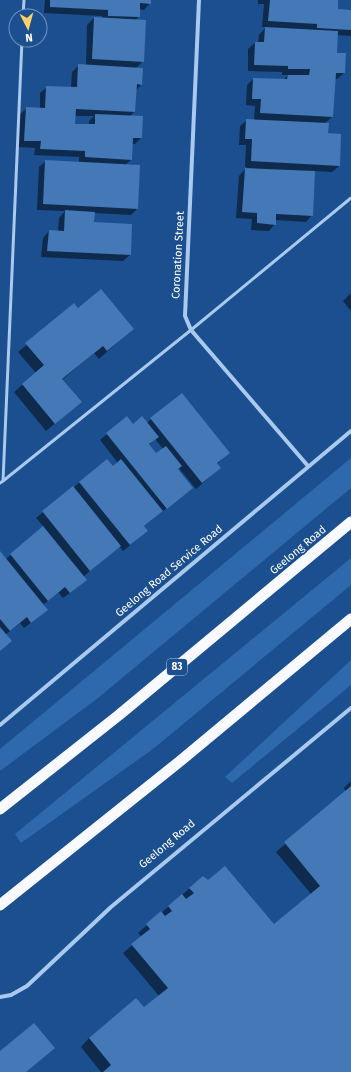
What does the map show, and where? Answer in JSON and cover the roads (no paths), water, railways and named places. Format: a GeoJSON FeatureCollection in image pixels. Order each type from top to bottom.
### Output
{"type":"FeatureCollection","features":[{"type":"Feature","properties":{"kind":"highway","name":"Geelong Road"},"geometry":{"type":"LineString","coordinates":[[0,809],[119,716],[351,522]]}},
{"type":"Feature","properties":{"kind":"highway"},"geometry":{"type":"LineString","coordinates":[[0,905],[179,762],[351,619]]}},
{"type":"Feature","properties":{"kind":"street","name":"Coronation Street"},"geometry":{"type":"LineString","coordinates":[[198,0],[184,311],[191,330],[308,466]]}},
{"type":"Feature","properties":{"kind":"street","name":"Geelong Road Service Road"},"geometry":{"type":"LineString","coordinates":[[0,725],[351,431]]}},
{"type":"Feature","properties":{"kind":"street","name":"Geelong Road"},"geometry":{"type":"LineString","coordinates":[[0,997],[10,995],[27,986],[111,907],[351,708]]}},
{"type":"Feature","properties":{"kind":"lane"},"geometry":{"type":"LineString","coordinates":[[1,482],[22,48]]}},
{"type":"Feature","properties":{"kind":"lane"},"geometry":{"type":"LineString","coordinates":[[1,482],[191,330],[351,198]]}}]}
